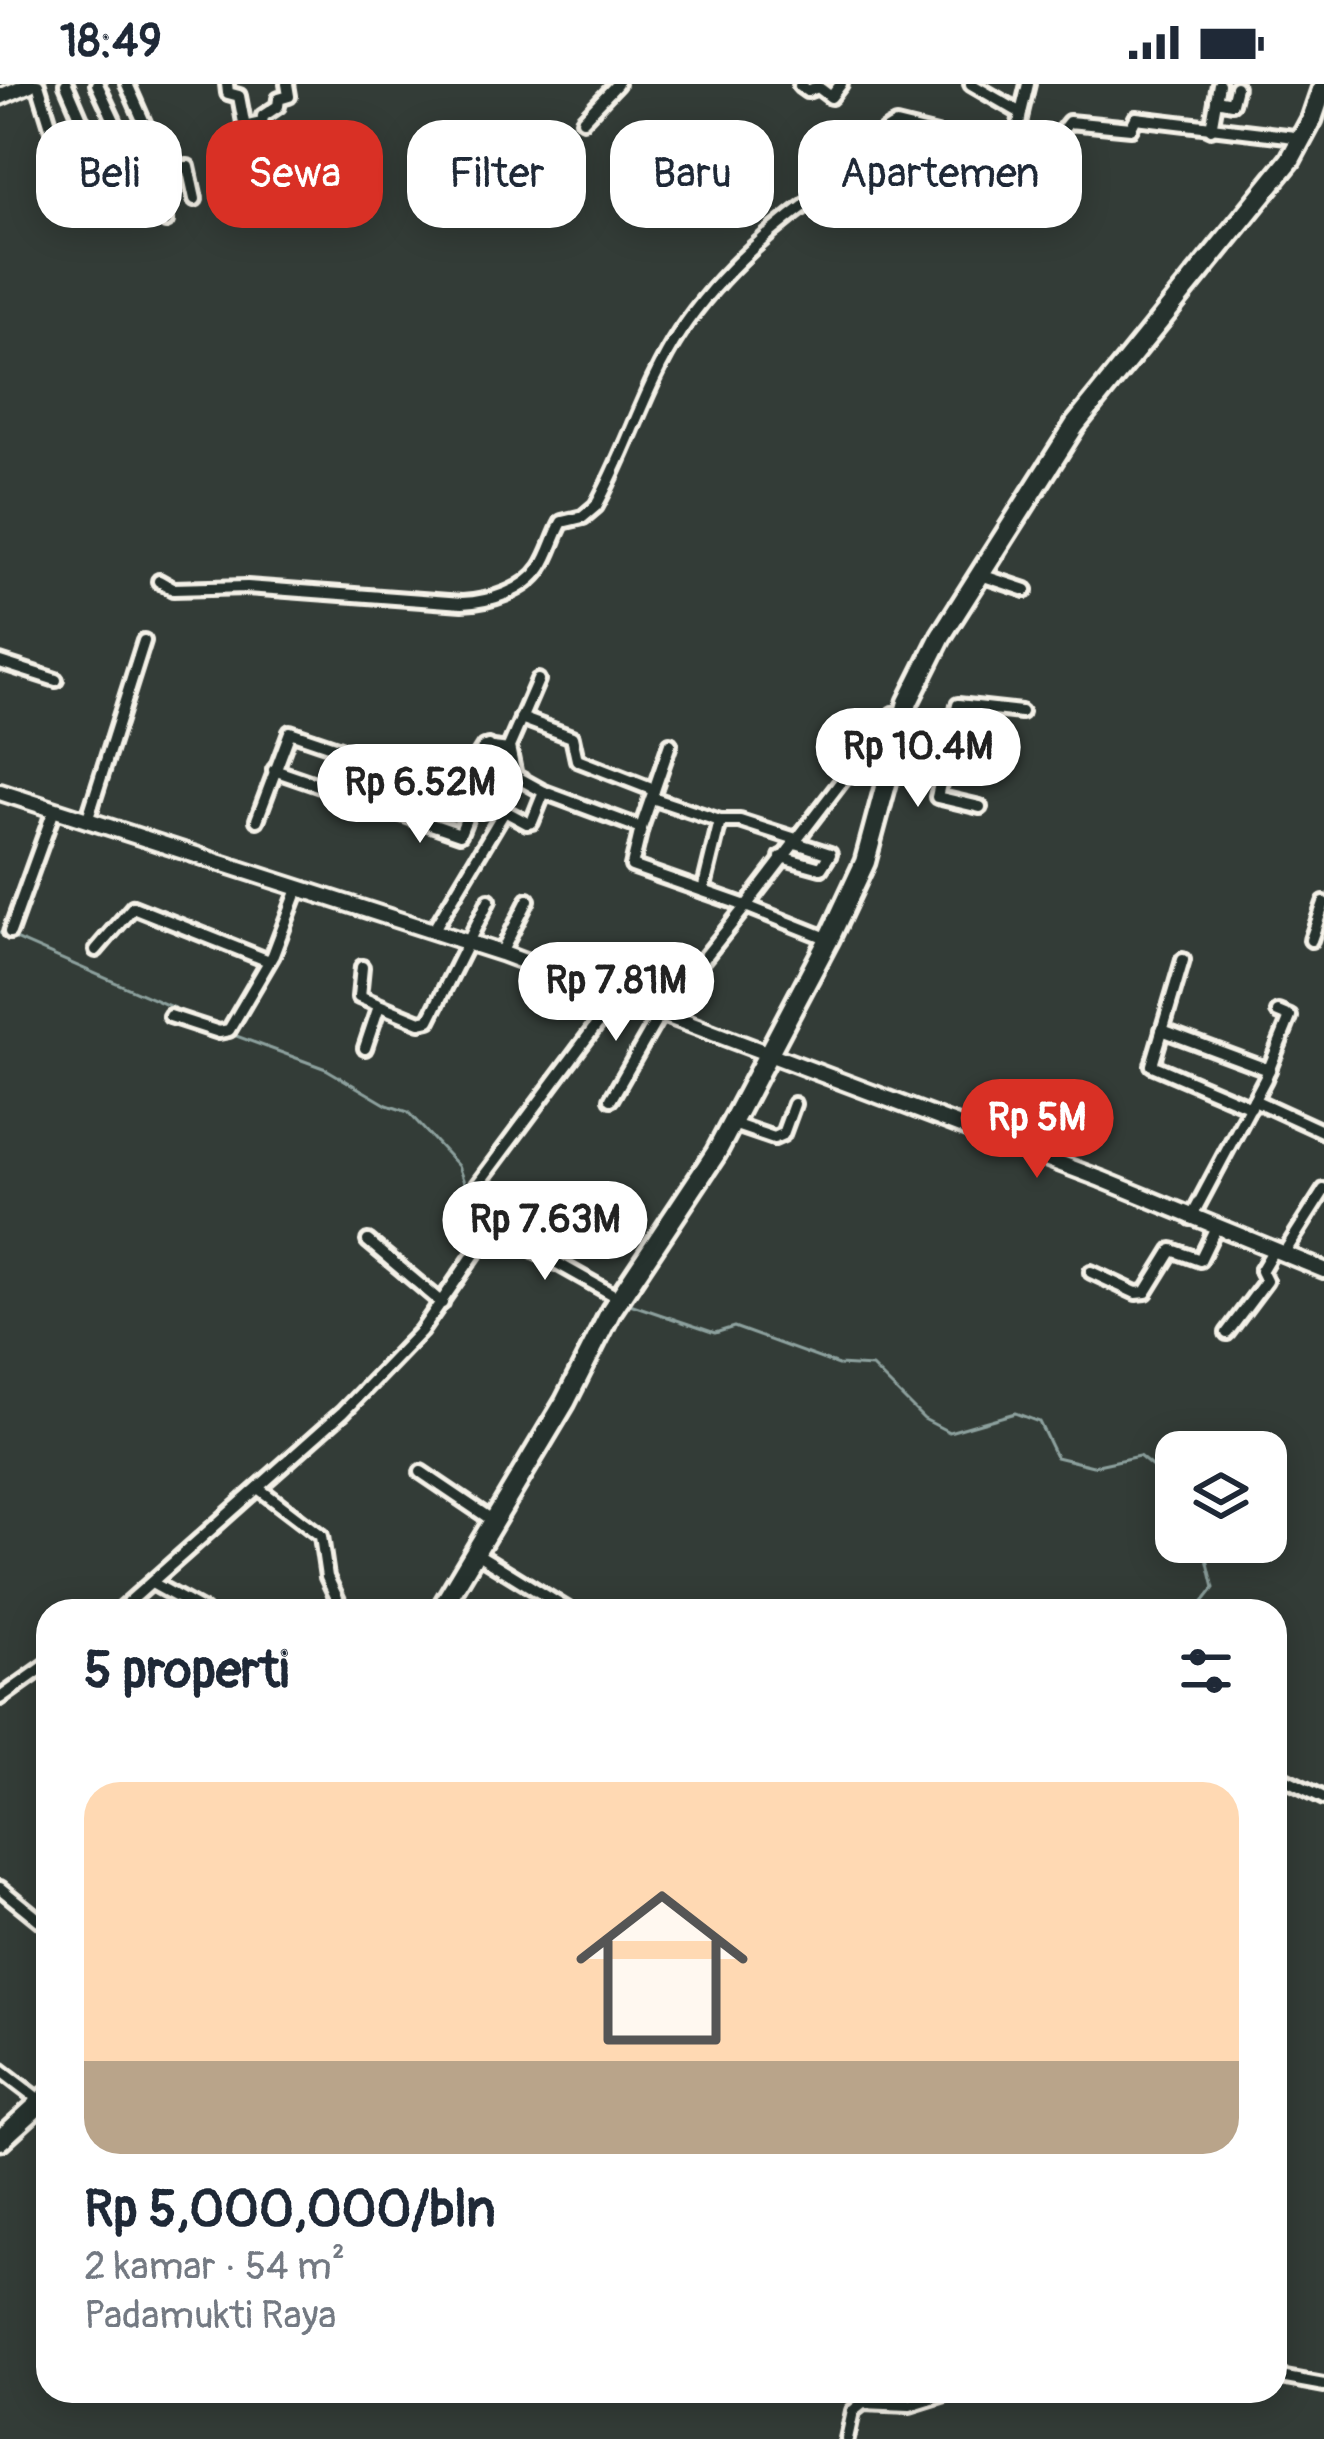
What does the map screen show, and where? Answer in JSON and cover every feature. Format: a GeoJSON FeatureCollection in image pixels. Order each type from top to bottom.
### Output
{"type":"FeatureCollection","features":[{"type":"Feature","properties":{"kind":"main road"},"geometry":{"type":"LineString","coordinates":[[447,1599],[620,1298],[716,1153],[829,939],[865,862],[906,713],[941,636],[1075,424],[1268,191],[1303,138],[1324,84]]}},
{"type":"Feature","properties":{"kind":"main road"},"geometry":{"type":"LineString","coordinates":[[0,2140],[36,2107]]}},
{"type":"Feature","properties":{"kind":"street"},"geometry":{"type":"LineString","coordinates":[[1,93],[35,84],[49,120]]}},
{"type":"Feature","properties":{"kind":"street"},"geometry":{"type":"LineString","coordinates":[[66,84],[81,118]]}},
{"type":"Feature","properties":{"kind":"street"},"geometry":{"type":"LineString","coordinates":[[97,84],[114,120]]}},
{"type":"Feature","properties":{"kind":"street"},"geometry":{"type":"LineString","coordinates":[[127,84],[143,120]]}},
{"type":"Feature","properties":{"kind":"street"},"geometry":{"type":"LineString","coordinates":[[226,84],[228,93],[239,96],[243,120]]}},
{"type":"Feature","properties":{"kind":"street"},"geometry":{"type":"LineString","coordinates":[[265,120],[279,98],[290,96],[287,84]]}},
{"type":"Feature","properties":{"kind":"street"},"geometry":{"type":"LineString","coordinates":[[583,120],[617,84]]}},
{"type":"Feature","properties":{"kind":"street"},"geometry":{"type":"LineString","coordinates":[[800,86],[807,91],[818,87],[831,98],[841,84]]}},
{"type":"Feature","properties":{"kind":"street"},"geometry":{"type":"LineString","coordinates":[[1020,120],[1028,84]]}},
{"type":"Feature","properties":{"kind":"street"},"geometry":{"type":"LineString","coordinates":[[1211,129],[1219,84]]}},
{"type":"Feature","properties":{"kind":"street"},"geometry":{"type":"LineString","coordinates":[[968,85],[1021,113]]}},
{"type":"Feature","properties":{"kind":"street"},"geometry":{"type":"LineString","coordinates":[[1216,100],[1232,103],[1236,87]]}},
{"type":"Feature","properties":{"kind":"street"},"geometry":{"type":"LineString","coordinates":[[1082,123],[1131,128],[1136,118],[1303,138]]}},
{"type":"Feature","properties":{"kind":"street"},"geometry":{"type":"LineString","coordinates":[[182,168],[189,168],[195,199]]}},
{"type":"Feature","properties":{"kind":"street"},"geometry":{"type":"LineString","coordinates":[[159,580],[173,590],[247,587],[462,603],[485,602],[525,583],[542,567],[562,522],[583,517],[596,506],[680,331],[770,228],[798,211]]}},
{"type":"Feature","properties":{"kind":"street"},"geometry":{"type":"LineString","coordinates":[[981,575],[1026,590]]}},
{"type":"Feature","properties":{"kind":"street"},"geometry":{"type":"LineString","coordinates":[[88,821],[144,641]]}},
{"type":"Feature","properties":{"kind":"street"},"geometry":{"type":"LineString","coordinates":[[0,662],[56,680]]}},
{"type":"Feature","properties":{"kind":"street"},"geometry":{"type":"LineString","coordinates":[[538,680],[509,750],[515,776],[544,792],[641,828]]}},
{"type":"Feature","properties":{"kind":"street"},"geometry":{"type":"LineString","coordinates":[[980,808],[937,797],[958,704],[1021,712]]}},
{"type":"Feature","properties":{"kind":"street"},"geometry":{"type":"LineString","coordinates":[[611,1099],[661,1012],[893,714],[906,713]]}},
{"type":"Feature","properties":{"kind":"street"},"geometry":{"type":"LineString","coordinates":[[521,718],[572,737],[577,760],[653,794],[720,821],[737,820],[830,854],[821,868],[782,857]]}},
{"type":"Feature","properties":{"kind":"street"},"geometry":{"type":"LineString","coordinates":[[257,820],[290,732],[458,786],[531,823],[544,792]]}},
{"type":"Feature","properties":{"kind":"street"},"geometry":{"type":"LineString","coordinates":[[670,744],[632,866],[829,939]]}},
{"type":"Feature","properties":{"kind":"street"},"geometry":{"type":"LineString","coordinates":[[274,770],[460,834],[489,746]]}},
{"type":"Feature","properties":{"kind":"street"},"geometry":{"type":"LineString","coordinates":[[898,747],[945,755]]}},
{"type":"Feature","properties":{"kind":"street"},"geometry":{"type":"LineString","coordinates":[[458,786],[479,749],[509,750]]}},
{"type":"Feature","properties":{"kind":"street"},"geometry":{"type":"LineString","coordinates":[[390,811],[404,770]]}},
{"type":"Feature","properties":{"kind":"street"},"geometry":{"type":"LineString","coordinates":[[0,792],[501,953],[1100,1179],[1324,1270]]}},
{"type":"Feature","properties":{"kind":"street"},"geometry":{"type":"LineString","coordinates":[[10,932],[54,810]]}},
{"type":"Feature","properties":{"kind":"street"},"geometry":{"type":"LineString","coordinates":[[433,932],[504,812]]}},
{"type":"Feature","properties":{"kind":"street"},"geometry":{"type":"LineString","coordinates":[[704,891],[720,821]]}},
{"type":"Feature","properties":{"kind":"street"},"geometry":{"type":"LineString","coordinates":[[170,1016],[219,1032],[229,1030],[269,961],[298,890]]}},
{"type":"Feature","properties":{"kind":"street"},"geometry":{"type":"LineString","coordinates":[[362,967],[358,995],[421,1022],[428,1020],[488,900]]}},
{"type":"Feature","properties":{"kind":"street"},"geometry":{"type":"LineString","coordinates":[[501,953],[528,900]]}},
{"type":"Feature","properties":{"kind":"street"},"geometry":{"type":"LineString","coordinates":[[1312,940],[1324,903]]}},
{"type":"Feature","properties":{"kind":"street"},"geometry":{"type":"LineString","coordinates":[[96,950],[133,907],[269,961]]}},
{"type":"Feature","properties":{"kind":"street"},"geometry":{"type":"LineString","coordinates":[[1183,960],[1153,1067],[1324,1132]]}},
{"type":"Feature","properties":{"kind":"street"},"geometry":{"type":"LineString","coordinates":[[618,996],[466,1200],[465,1209],[620,1298]]}},
{"type":"Feature","properties":{"kind":"street"},"geometry":{"type":"LineString","coordinates":[[365,1048],[380,1006]]}},
{"type":"Feature","properties":{"kind":"street"},"geometry":{"type":"LineString","coordinates":[[1191,1218],[1269,1070],[1290,1017],[1278,1012]]}},
{"type":"Feature","properties":{"kind":"street"},"geometry":{"type":"LineString","coordinates":[[1162,1030],[1269,1070]]}},
{"type":"Feature","properties":{"kind":"street"},"geometry":{"type":"LineString","coordinates":[[730,1123],[773,1138],[783,1134],[794,1104]]}},
{"type":"Feature","properties":{"kind":"street"},"geometry":{"type":"LineString","coordinates":[[1227,1333],[1266,1281],[1261,1271],[1324,1190]]}},
{"type":"Feature","properties":{"kind":"street"},"geometry":{"type":"LineString","coordinates":[[133,1599],[343,1412],[442,1303],[493,1227]]}},
{"type":"Feature","properties":{"kind":"street"},"geometry":{"type":"LineString","coordinates":[[1091,1272],[1136,1293],[1146,1292],[1172,1250],[1200,1260],[1216,1227]]}},
{"type":"Feature","properties":{"kind":"street"},"geometry":{"type":"LineString","coordinates":[[368,1241],[442,1303]]}},
{"type":"Feature","properties":{"kind":"street"},"geometry":{"type":"LineString","coordinates":[[421,1472],[495,1522]]}},
{"type":"Feature","properties":{"kind":"street"},"geometry":{"type":"LineString","coordinates":[[258,1488],[321,1536],[327,1577],[337,1599]]}},
{"type":"Feature","properties":{"kind":"street"},"geometry":{"type":"LineString","coordinates":[[476,1553],[551,1599]]}},
{"type":"Feature","properties":{"kind":"street"},"geometry":{"type":"LineString","coordinates":[[152,1582],[182,1599]]}},
{"type":"Feature","properties":{"kind":"street"},"geometry":{"type":"LineString","coordinates":[[0,1698],[36,1672]]}},
{"type":"Feature","properties":{"kind":"street"},"geometry":{"type":"LineString","coordinates":[[1287,1780],[1324,1798]]}},
{"type":"Feature","properties":{"kind":"street"},"geometry":{"type":"LineString","coordinates":[[0,1888],[36,1917]]}},
{"type":"Feature","properties":{"kind":"street"},"geometry":{"type":"LineString","coordinates":[[0,2070],[36,2093]]}},
{"type":"Feature","properties":{"kind":"street"},"geometry":{"type":"LineString","coordinates":[[1287,2378],[1324,2385]]}},
{"type":"Feature","properties":{"kind":"street"},"geometry":{"type":"LineString","coordinates":[[847,2439],[853,2411],[863,2403],[916,2403]]}},
{"type":"Feature","properties":{"kind":"waterway"},"geometry":{"type":"LineString","coordinates":[[0,932],[211,1024]]}},
{"type":"Feature","properties":{"kind":"waterway"},"geometry":{"type":"LineString","coordinates":[[231,1034],[326,1069],[408,1112],[458,1166],[465,1185],[456,1205],[462,1211]]}},
{"type":"Feature","properties":{"kind":"waterway"},"geometry":{"type":"LineString","coordinates":[[494,1235],[601,1294]]}},
{"type":"Feature","properties":{"kind":"waterway"},"geometry":{"type":"LineString","coordinates":[[627,1303],[715,1333],[734,1327],[838,1365],[872,1367],[924,1419],[949,1432],[1015,1413],[1039,1422],[1056,1457],[1093,1466],[1139,1456],[1155,1469]]}},
{"type":"Feature","properties":{"kind":"waterway"},"geometry":{"type":"LineString","coordinates":[[1205,1599],[1214,1588],[1208,1563]]}},
{"type":"Feature","properties":{"kind":"waterway"},"geometry":{"type":"LineString","coordinates":[[1302,2386],[1324,2391]]}}]}
